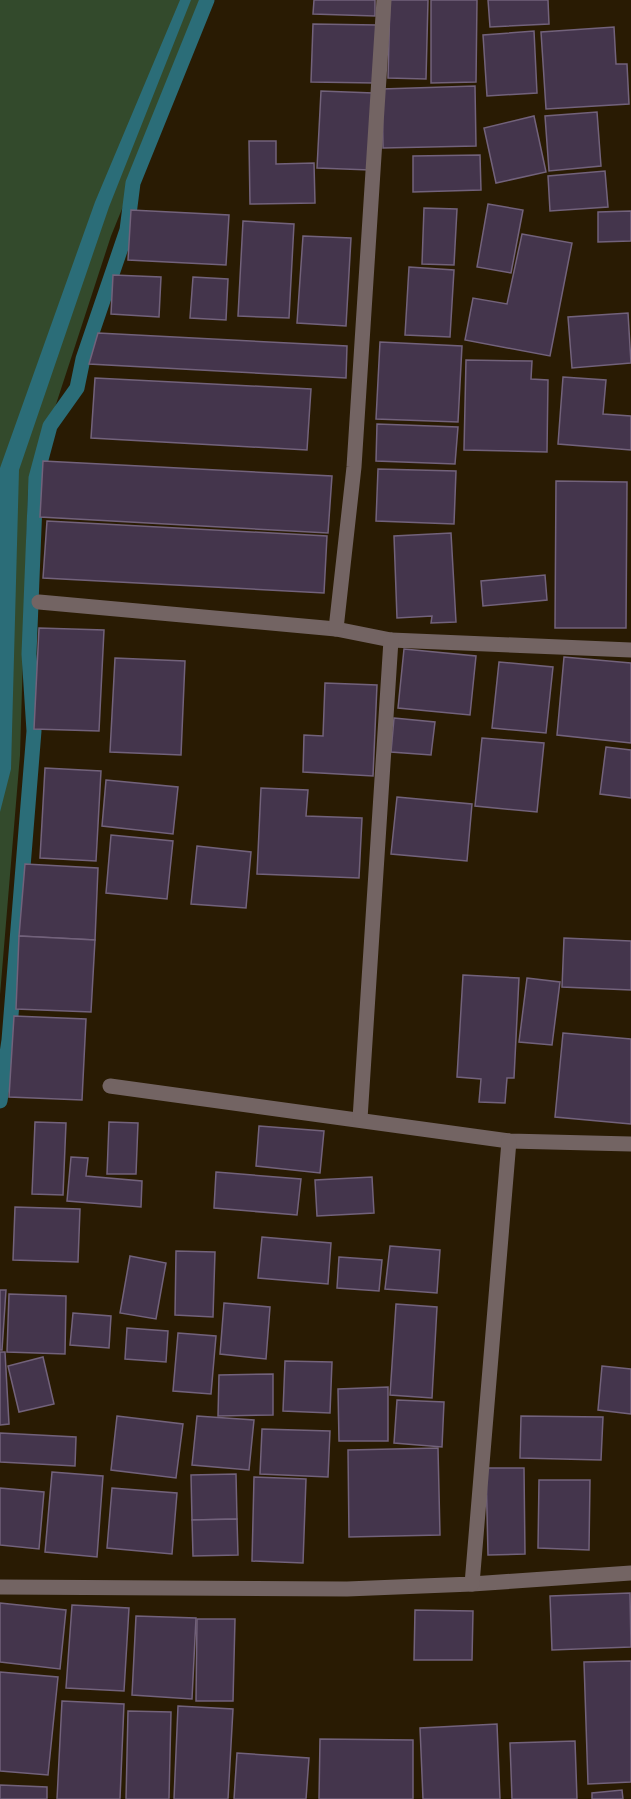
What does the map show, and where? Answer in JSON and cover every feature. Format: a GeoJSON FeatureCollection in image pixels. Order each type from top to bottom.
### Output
{"type":"FeatureCollection","features":[{"type":"Feature","properties":{"kind":"street"},"geometry":{"type":"LineString","coordinates":[[336,629],[354,467],[384,0]]}},
{"type":"Feature","properties":{"kind":"street"},"geometry":{"type":"LineString","coordinates":[[39,602],[336,629],[391,640],[631,650]]}},
{"type":"Feature","properties":{"kind":"street"},"geometry":{"type":"LineString","coordinates":[[360,1119],[391,640]]}},
{"type":"Feature","properties":{"kind":"street"},"geometry":{"type":"LineString","coordinates":[[110,1086],[509,1141],[631,1144]]}},
{"type":"Feature","properties":{"kind":"street"},"geometry":{"type":"LineString","coordinates":[[472,1584],[509,1141]]}},
{"type":"Feature","properties":{"kind":"street"},"geometry":{"type":"LineString","coordinates":[[0,1587],[347,1589],[472,1584],[631,1573]]}},
{"type":"Feature","properties":{"kind":"green space"},"geometry":{"type":"Polygon","coordinates":[[[0,0],[207,0],[111,236],[28,490],[20,755],[0,995],[0,0]]]}},
{"type":"Feature","properties":{"kind":"water"},"geometry":{"type":"Polygon","coordinates":[[[180,0],[191,0],[109,207],[19,470],[11,769],[0,812],[0,468],[95,202],[180,0]]]}},
{"type":"Feature","properties":{"kind":"building"},"geometry":{"type":"Polygon","coordinates":[[[314,0],[375,0],[375,16],[313,14],[314,0]]]}},
{"type":"Feature","properties":{"kind":"building"},"geometry":{"type":"Polygon","coordinates":[[[390,0],[428,0],[426,79],[388,78],[390,0]]]}},
{"type":"Feature","properties":{"kind":"building"},"geometry":{"type":"Polygon","coordinates":[[[431,0],[477,0],[476,82],[431,83],[431,0]]]}},
{"type":"Feature","properties":{"kind":"building"},"geometry":{"type":"Polygon","coordinates":[[[488,0],[548,0],[549,24],[490,27],[488,0]]]}},
{"type":"Feature","properties":{"kind":"building"},"geometry":{"type":"Polygon","coordinates":[[[313,24],[377,25],[375,83],[311,82],[313,24]]]}},
{"type":"Feature","properties":{"kind":"building"},"geometry":{"type":"Polygon","coordinates":[[[614,27],[616,64],[627,64],[629,104],[546,109],[541,32],[614,27]]]}},
{"type":"Feature","properties":{"kind":"building"},"geometry":{"type":"Polygon","coordinates":[[[534,31],[537,93],[487,96],[483,35],[534,31]]]}},
{"type":"Feature","properties":{"kind":"building"},"geometry":{"type":"Polygon","coordinates":[[[475,86],[476,146],[383,148],[382,89],[475,86]]]}},
{"type":"Feature","properties":{"kind":"building"},"geometry":{"type":"Polygon","coordinates":[[[321,91],[373,93],[370,170],[317,168],[321,91]]]}},
{"type":"Feature","properties":{"kind":"building"},"geometry":{"type":"Polygon","coordinates":[[[597,112],[601,166],[549,171],[545,116],[597,112]]]}},
{"type":"Feature","properties":{"kind":"building"},"geometry":{"type":"Polygon","coordinates":[[[534,116],[546,172],[496,183],[484,128],[534,116]]]}},
{"type":"Feature","properties":{"kind":"building"},"geometry":{"type":"Polygon","coordinates":[[[249,141],[276,141],[276,164],[314,163],[315,203],[250,204],[249,141]]]}},
{"type":"Feature","properties":{"kind":"building"},"geometry":{"type":"Polygon","coordinates":[[[480,155],[481,190],[413,192],[413,156],[480,155]]]}},
{"type":"Feature","properties":{"kind":"building"},"geometry":{"type":"Polygon","coordinates":[[[605,171],[608,207],[550,211],[548,176],[605,171]]]}},
{"type":"Feature","properties":{"kind":"building"},"geometry":{"type":"Polygon","coordinates":[[[488,204],[523,210],[511,273],[477,267],[488,204]]]}},
{"type":"Feature","properties":{"kind":"building"},"geometry":{"type":"Polygon","coordinates":[[[424,208],[457,209],[454,265],[422,264],[424,208]]]}},
{"type":"Feature","properties":{"kind":"building"},"geometry":{"type":"Polygon","coordinates":[[[131,210],[229,215],[226,265],[128,260],[131,210]]]}},
{"type":"Feature","properties":{"kind":"building"},"geometry":{"type":"Polygon","coordinates":[[[631,211],[631,241],[598,242],[598,212],[631,211]]]}},
{"type":"Feature","properties":{"kind":"building"},"geometry":{"type":"Polygon","coordinates":[[[243,221],[294,224],[289,318],[238,316],[243,221]]]}},
{"type":"Feature","properties":{"kind":"building"},"geometry":{"type":"Polygon","coordinates":[[[522,234],[572,243],[550,356],[465,340],[473,298],[507,304],[522,234]]]}},
{"type":"Feature","properties":{"kind":"building"},"geometry":{"type":"Polygon","coordinates":[[[303,236],[351,238],[346,326],[297,323],[303,236]]]}},
{"type":"Feature","properties":{"kind":"building"},"geometry":{"type":"Polygon","coordinates":[[[409,267],[454,270],[450,337],[405,335],[409,267]]]}},
{"type":"Feature","properties":{"kind":"building"},"geometry":{"type":"Polygon","coordinates":[[[113,275],[161,277],[159,317],[111,314],[113,275]]]}},
{"type":"Feature","properties":{"kind":"building"},"geometry":{"type":"Polygon","coordinates":[[[193,277],[228,279],[226,320],[190,318],[193,277]]]}},
{"type":"Feature","properties":{"kind":"building"},"geometry":{"type":"Polygon","coordinates":[[[628,313],[631,363],[572,368],[568,317],[628,313]]]}},
{"type":"Feature","properties":{"kind":"building"},"geometry":{"type":"Polygon","coordinates":[[[98,333],[347,346],[346,378],[89,364],[98,333]]]}},
{"type":"Feature","properties":{"kind":"building"},"geometry":{"type":"Polygon","coordinates":[[[380,342],[462,346],[458,422],[376,419],[380,342]]]}},
{"type":"Feature","properties":{"kind":"building"},"geometry":{"type":"Polygon","coordinates":[[[466,360],[532,361],[531,379],[548,380],[547,452],[464,450],[466,360]]]}},
{"type":"Feature","properties":{"kind":"building"},"geometry":{"type":"Polygon","coordinates":[[[563,377],[606,380],[603,414],[631,416],[631,450],[558,444],[563,377]]]}},
{"type":"Feature","properties":{"kind":"building"},"geometry":{"type":"Polygon","coordinates":[[[95,378],[311,389],[307,450],[91,438],[95,378]]]}},
{"type":"Feature","properties":{"kind":"building"},"geometry":{"type":"Polygon","coordinates":[[[377,424],[458,427],[455,464],[376,461],[377,424]]]}},
{"type":"Feature","properties":{"kind":"building"},"geometry":{"type":"Polygon","coordinates":[[[43,461],[332,476],[328,533],[40,517],[43,461]]]}},
{"type":"Feature","properties":{"kind":"building"},"geometry":{"type":"Polygon","coordinates":[[[378,469],[456,471],[454,524],[376,521],[378,469]]]}},
{"type":"Feature","properties":{"kind":"building"},"geometry":{"type":"Polygon","coordinates":[[[556,481],[627,482],[626,628],[555,628],[556,481]]]}},
{"type":"Feature","properties":{"kind":"building"},"geometry":{"type":"Polygon","coordinates":[[[47,521],[327,536],[324,593],[43,578],[47,521]]]}},
{"type":"Feature","properties":{"kind":"building"},"geometry":{"type":"Polygon","coordinates":[[[451,533],[456,622],[431,623],[432,616],[397,618],[394,536],[451,533]]]}},
{"type":"Feature","properties":{"kind":"building"},"geometry":{"type":"Polygon","coordinates":[[[545,575],[547,600],[483,606],[481,581],[545,575]]]}},
{"type":"Feature","properties":{"kind":"building"},"geometry":{"type":"Polygon","coordinates":[[[39,628],[104,630],[99,731],[34,729],[39,628]]]}},
{"type":"Feature","properties":{"kind":"building"},"geometry":{"type":"Polygon","coordinates":[[[404,649],[476,656],[470,715],[398,708],[404,649]]]}},
{"type":"Feature","properties":{"kind":"building"},"geometry":{"type":"Polygon","coordinates":[[[564,657],[631,663],[631,743],[557,735],[564,657]]]}},
{"type":"Feature","properties":{"kind":"building"},"geometry":{"type":"Polygon","coordinates":[[[115,658],[185,661],[181,755],[110,752],[115,658]]]}},
{"type":"Feature","properties":{"kind":"building"},"geometry":{"type":"Polygon","coordinates":[[[499,662],[553,667],[546,733],[492,728],[499,662]]]}},
{"type":"Feature","properties":{"kind":"building"},"geometry":{"type":"Polygon","coordinates":[[[325,683],[377,685],[373,776],[303,772],[304,735],[323,736],[325,683]]]}},
{"type":"Feature","properties":{"kind":"building"},"geometry":{"type":"Polygon","coordinates":[[[394,718],[435,722],[431,755],[391,752],[394,718]]]}},
{"type":"Feature","properties":{"kind":"building"},"geometry":{"type":"Polygon","coordinates":[[[482,738],[544,743],[537,812],[475,806],[482,738]]]}},
{"type":"Feature","properties":{"kind":"building"},"geometry":{"type":"Polygon","coordinates":[[[606,747],[631,750],[631,798],[600,794],[606,747]]]}},
{"type":"Feature","properties":{"kind":"building"},"geometry":{"type":"Polygon","coordinates":[[[45,768],[101,771],[96,861],[40,858],[45,768]]]}},
{"type":"Feature","properties":{"kind":"building"},"geometry":{"type":"Polygon","coordinates":[[[106,780],[178,787],[173,834],[102,826],[106,780]]]}},
{"type":"Feature","properties":{"kind":"building"},"geometry":{"type":"Polygon","coordinates":[[[261,788],[308,790],[306,816],[362,818],[359,878],[257,874],[261,788]]]}},
{"type":"Feature","properties":{"kind":"building"},"geometry":{"type":"Polygon","coordinates":[[[397,797],[472,804],[467,861],[391,854],[397,797]]]}},
{"type":"Feature","properties":{"kind":"building"},"geometry":{"type":"Polygon","coordinates":[[[111,835],[173,841],[167,899],[106,893],[111,835]]]}},
{"type":"Feature","properties":{"kind":"building"},"geometry":{"type":"Polygon","coordinates":[[[197,846],[251,852],[246,908],[191,904],[197,846]]]}},
{"type":"Feature","properties":{"kind":"building"},"geometry":{"type":"Polygon","coordinates":[[[25,864],[98,868],[95,940],[19,936],[25,864]]]}},
{"type":"Feature","properties":{"kind":"building"},"geometry":{"type":"Polygon","coordinates":[[[19,936],[95,940],[91,1012],[16,1009],[19,936]]]}},
{"type":"Feature","properties":{"kind":"building"},"geometry":{"type":"Polygon","coordinates":[[[564,938],[631,941],[631,990],[562,987],[564,938]]]}},
{"type":"Feature","properties":{"kind":"building"},"geometry":{"type":"Polygon","coordinates":[[[463,975],[519,978],[514,1078],[507,1078],[505,1103],[479,1102],[481,1079],[457,1077],[463,975]]]}},
{"type":"Feature","properties":{"kind":"building"},"geometry":{"type":"Polygon","coordinates":[[[527,978],[560,982],[552,1045],[519,1042],[527,978]]]}},
{"type":"Feature","properties":{"kind":"building"},"geometry":{"type":"Polygon","coordinates":[[[14,1016],[86,1019],[82,1100],[9,1097],[14,1016]]]}},
{"type":"Feature","properties":{"kind":"building"},"geometry":{"type":"Polygon","coordinates":[[[563,1033],[631,1039],[631,1124],[555,1117],[563,1033]]]}},
{"type":"Feature","properties":{"kind":"building"},"geometry":{"type":"Polygon","coordinates":[[[35,1122],[66,1123],[63,1195],[32,1194],[35,1122]]]}},
{"type":"Feature","properties":{"kind":"building"},"geometry":{"type":"Polygon","coordinates":[[[109,1122],[138,1123],[136,1174],[107,1174],[109,1122]]]}},
{"type":"Feature","properties":{"kind":"building"},"geometry":{"type":"Polygon","coordinates":[[[259,1126],[324,1131],[320,1173],[256,1166],[259,1126]]]}},
{"type":"Feature","properties":{"kind":"building"},"geometry":{"type":"Polygon","coordinates":[[[71,1157],[88,1158],[86,1176],[142,1181],[141,1207],[67,1201],[71,1157]]]}},
{"type":"Feature","properties":{"kind":"building"},"geometry":{"type":"Polygon","coordinates":[[[216,1172],[301,1179],[297,1215],[214,1208],[216,1172]]]}},
{"type":"Feature","properties":{"kind":"building"},"geometry":{"type":"Polygon","coordinates":[[[372,1177],[374,1213],[317,1216],[315,1180],[372,1177]]]}},
{"type":"Feature","properties":{"kind":"building"},"geometry":{"type":"Polygon","coordinates":[[[15,1207],[80,1209],[78,1262],[13,1260],[15,1207]]]}},
{"type":"Feature","properties":{"kind":"building"},"geometry":{"type":"Polygon","coordinates":[[[262,1237],[331,1243],[328,1284],[258,1278],[262,1237]]]}},
{"type":"Feature","properties":{"kind":"building"},"geometry":{"type":"Polygon","coordinates":[[[390,1246],[440,1250],[437,1293],[385,1289],[390,1246]]]}},
{"type":"Feature","properties":{"kind":"building"},"geometry":{"type":"Polygon","coordinates":[[[176,1251],[215,1252],[213,1317],[175,1315],[176,1251]]]}},
{"type":"Feature","properties":{"kind":"building"},"geometry":{"type":"Polygon","coordinates":[[[130,1256],[166,1263],[156,1319],[120,1313],[130,1256]]]}},
{"type":"Feature","properties":{"kind":"building"},"geometry":{"type":"Polygon","coordinates":[[[339,1257],[382,1260],[379,1291],[337,1288],[339,1257]]]}},
{"type":"Feature","properties":{"kind":"building"},"geometry":{"type":"Polygon","coordinates":[[[0,1290],[6,1290],[2,1350],[0,1350],[0,1290]]]}},
{"type":"Feature","properties":{"kind":"building"},"geometry":{"type":"Polygon","coordinates":[[[9,1294],[66,1296],[65,1354],[7,1352],[9,1294]]]}},
{"type":"Feature","properties":{"kind":"building"},"geometry":{"type":"Polygon","coordinates":[[[224,1303],[270,1307],[266,1359],[220,1354],[224,1303]]]}},
{"type":"Feature","properties":{"kind":"building"},"geometry":{"type":"Polygon","coordinates":[[[396,1304],[437,1307],[432,1398],[390,1395],[396,1304]]]}},
{"type":"Feature","properties":{"kind":"building"},"geometry":{"type":"Polygon","coordinates":[[[73,1313],[111,1316],[109,1348],[70,1345],[73,1313]]]}},
{"type":"Feature","properties":{"kind":"building"},"geometry":{"type":"Polygon","coordinates":[[[127,1328],[168,1331],[166,1362],[125,1359],[127,1328]]]}},
{"type":"Feature","properties":{"kind":"building"},"geometry":{"type":"Polygon","coordinates":[[[178,1333],[216,1336],[211,1394],[173,1391],[178,1333]]]}},
{"type":"Feature","properties":{"kind":"building"},"geometry":{"type":"Polygon","coordinates":[[[0,1352],[5,1352],[9,1424],[0,1425],[0,1352]]]}},
{"type":"Feature","properties":{"kind":"building"},"geometry":{"type":"Polygon","coordinates":[[[43,1357],[54,1404],[19,1412],[8,1366],[43,1357]]]}},
{"type":"Feature","properties":{"kind":"building"},"geometry":{"type":"Polygon","coordinates":[[[285,1361],[332,1362],[330,1413],[283,1411],[285,1361]]]}},
{"type":"Feature","properties":{"kind":"building"},"geometry":{"type":"Polygon","coordinates":[[[602,1366],[631,1369],[631,1414],[598,1410],[602,1366]]]}},
{"type":"Feature","properties":{"kind":"building"},"geometry":{"type":"Polygon","coordinates":[[[273,1374],[273,1415],[218,1416],[219,1375],[273,1374]]]}},
{"type":"Feature","properties":{"kind":"building"},"geometry":{"type":"Polygon","coordinates":[[[388,1387],[388,1441],[339,1441],[338,1389],[388,1387]]]}},
{"type":"Feature","properties":{"kind":"building"},"geometry":{"type":"Polygon","coordinates":[[[397,1400],[444,1402],[442,1447],[394,1443],[397,1400]]]}},
{"type":"Feature","properties":{"kind":"building"},"geometry":{"type":"Polygon","coordinates":[[[117,1416],[183,1424],[176,1478],[111,1470],[117,1416]]]}},
{"type":"Feature","properties":{"kind":"building"},"geometry":{"type":"Polygon","coordinates":[[[197,1416],[254,1420],[249,1470],[192,1465],[197,1416]]]}},
{"type":"Feature","properties":{"kind":"building"},"geometry":{"type":"Polygon","coordinates":[[[521,1416],[603,1417],[601,1460],[520,1458],[521,1416]]]}},
{"type":"Feature","properties":{"kind":"building"},"geometry":{"type":"Polygon","coordinates":[[[262,1429],[330,1431],[328,1477],[260,1474],[262,1429]]]}},
{"type":"Feature","properties":{"kind":"building"},"geometry":{"type":"Polygon","coordinates":[[[0,1433],[76,1437],[75,1466],[0,1462],[0,1433]]]}},
{"type":"Feature","properties":{"kind":"building"},"geometry":{"type":"Polygon","coordinates":[[[438,1448],[440,1535],[349,1537],[348,1450],[438,1448]]]}},
{"type":"Feature","properties":{"kind":"building"},"geometry":{"type":"Polygon","coordinates":[[[486,1468],[524,1468],[525,1554],[488,1555],[486,1468]]]}},
{"type":"Feature","properties":{"kind":"building"},"geometry":{"type":"Polygon","coordinates":[[[52,1472],[103,1476],[97,1557],[45,1552],[52,1472]]]}},
{"type":"Feature","properties":{"kind":"building"},"geometry":{"type":"Polygon","coordinates":[[[236,1474],[237,1519],[192,1520],[191,1475],[236,1474]]]}},
{"type":"Feature","properties":{"kind":"building"},"geometry":{"type":"Polygon","coordinates":[[[254,1477],[306,1479],[303,1563],[252,1561],[254,1477]]]}},
{"type":"Feature","properties":{"kind":"building"},"geometry":{"type":"Polygon","coordinates":[[[539,1480],[590,1480],[589,1550],[538,1548],[539,1480]]]}},
{"type":"Feature","properties":{"kind":"building"},"geometry":{"type":"Polygon","coordinates":[[[0,1488],[44,1492],[39,1549],[0,1545],[0,1488]]]}},
{"type":"Feature","properties":{"kind":"building"},"geometry":{"type":"Polygon","coordinates":[[[112,1488],[177,1493],[172,1554],[107,1548],[112,1488]]]}},
{"type":"Feature","properties":{"kind":"building"},"geometry":{"type":"Polygon","coordinates":[[[237,1519],[238,1555],[193,1556],[192,1520],[237,1519]]]}},
{"type":"Feature","properties":{"kind":"building"},"geometry":{"type":"Polygon","coordinates":[[[630,1593],[631,1647],[552,1650],[550,1596],[630,1593]]]}},
{"type":"Feature","properties":{"kind":"building"},"geometry":{"type":"Polygon","coordinates":[[[0,1603],[66,1610],[60,1669],[0,1662],[0,1603]]]}},
{"type":"Feature","properties":{"kind":"building"},"geometry":{"type":"Polygon","coordinates":[[[72,1605],[129,1608],[124,1691],[66,1688],[72,1605]]]}},
{"type":"Feature","properties":{"kind":"building"},"geometry":{"type":"Polygon","coordinates":[[[415,1610],[473,1611],[472,1660],[414,1660],[415,1610]]]}},
{"type":"Feature","properties":{"kind":"building"},"geometry":{"type":"Polygon","coordinates":[[[136,1616],[196,1618],[192,1699],[132,1695],[136,1616]]]}},
{"type":"Feature","properties":{"kind":"building"},"geometry":{"type":"Polygon","coordinates":[[[197,1619],[235,1619],[233,1701],[196,1701],[197,1619]]]}},
{"type":"Feature","properties":{"kind":"building"},"geometry":{"type":"Polygon","coordinates":[[[631,1661],[631,1782],[588,1784],[584,1662],[631,1661]]]}},
{"type":"Feature","properties":{"kind":"building"},"geometry":{"type":"Polygon","coordinates":[[[0,1672],[58,1677],[48,1775],[0,1771],[0,1672]]]}},
{"type":"Feature","properties":{"kind":"building"},"geometry":{"type":"Polygon","coordinates":[[[62,1701],[124,1704],[120,1799],[57,1799],[62,1701]]]}},
{"type":"Feature","properties":{"kind":"building"},"geometry":{"type":"Polygon","coordinates":[[[178,1706],[233,1709],[228,1799],[174,1799],[178,1706]]]}},
{"type":"Feature","properties":{"kind":"building"},"geometry":{"type":"Polygon","coordinates":[[[128,1711],[171,1712],[169,1799],[126,1799],[128,1711]]]}},
{"type":"Feature","properties":{"kind":"building"},"geometry":{"type":"Polygon","coordinates":[[[497,1724],[500,1799],[423,1799],[420,1728],[497,1724]]]}},
{"type":"Feature","properties":{"kind":"building"},"geometry":{"type":"Polygon","coordinates":[[[320,1739],[413,1740],[413,1799],[319,1799],[320,1739]]]}},
{"type":"Feature","properties":{"kind":"building"},"geometry":{"type":"Polygon","coordinates":[[[575,1741],[577,1799],[512,1799],[510,1743],[575,1741]]]}},
{"type":"Feature","properties":{"kind":"building"},"geometry":{"type":"Polygon","coordinates":[[[237,1753],[309,1758],[306,1799],[234,1799],[237,1753]]]}},
{"type":"Feature","properties":{"kind":"building"},"geometry":{"type":"Polygon","coordinates":[[[0,1785],[47,1787],[47,1799],[0,1799],[0,1785]]]}},
{"type":"Feature","properties":{"kind":"building"},"geometry":{"type":"Polygon","coordinates":[[[622,1790],[623,1799],[592,1799],[592,1793],[622,1790]]]}},
{"type":"Feature","properties":{"kind":"waterway"},"geometry":{"type":"LineString","coordinates":[[0,1101],[9,1040],[34,731],[29,654],[36,478],[50,426],[77,388],[83,359],[127,230],[133,183],[207,0]]}}]}
